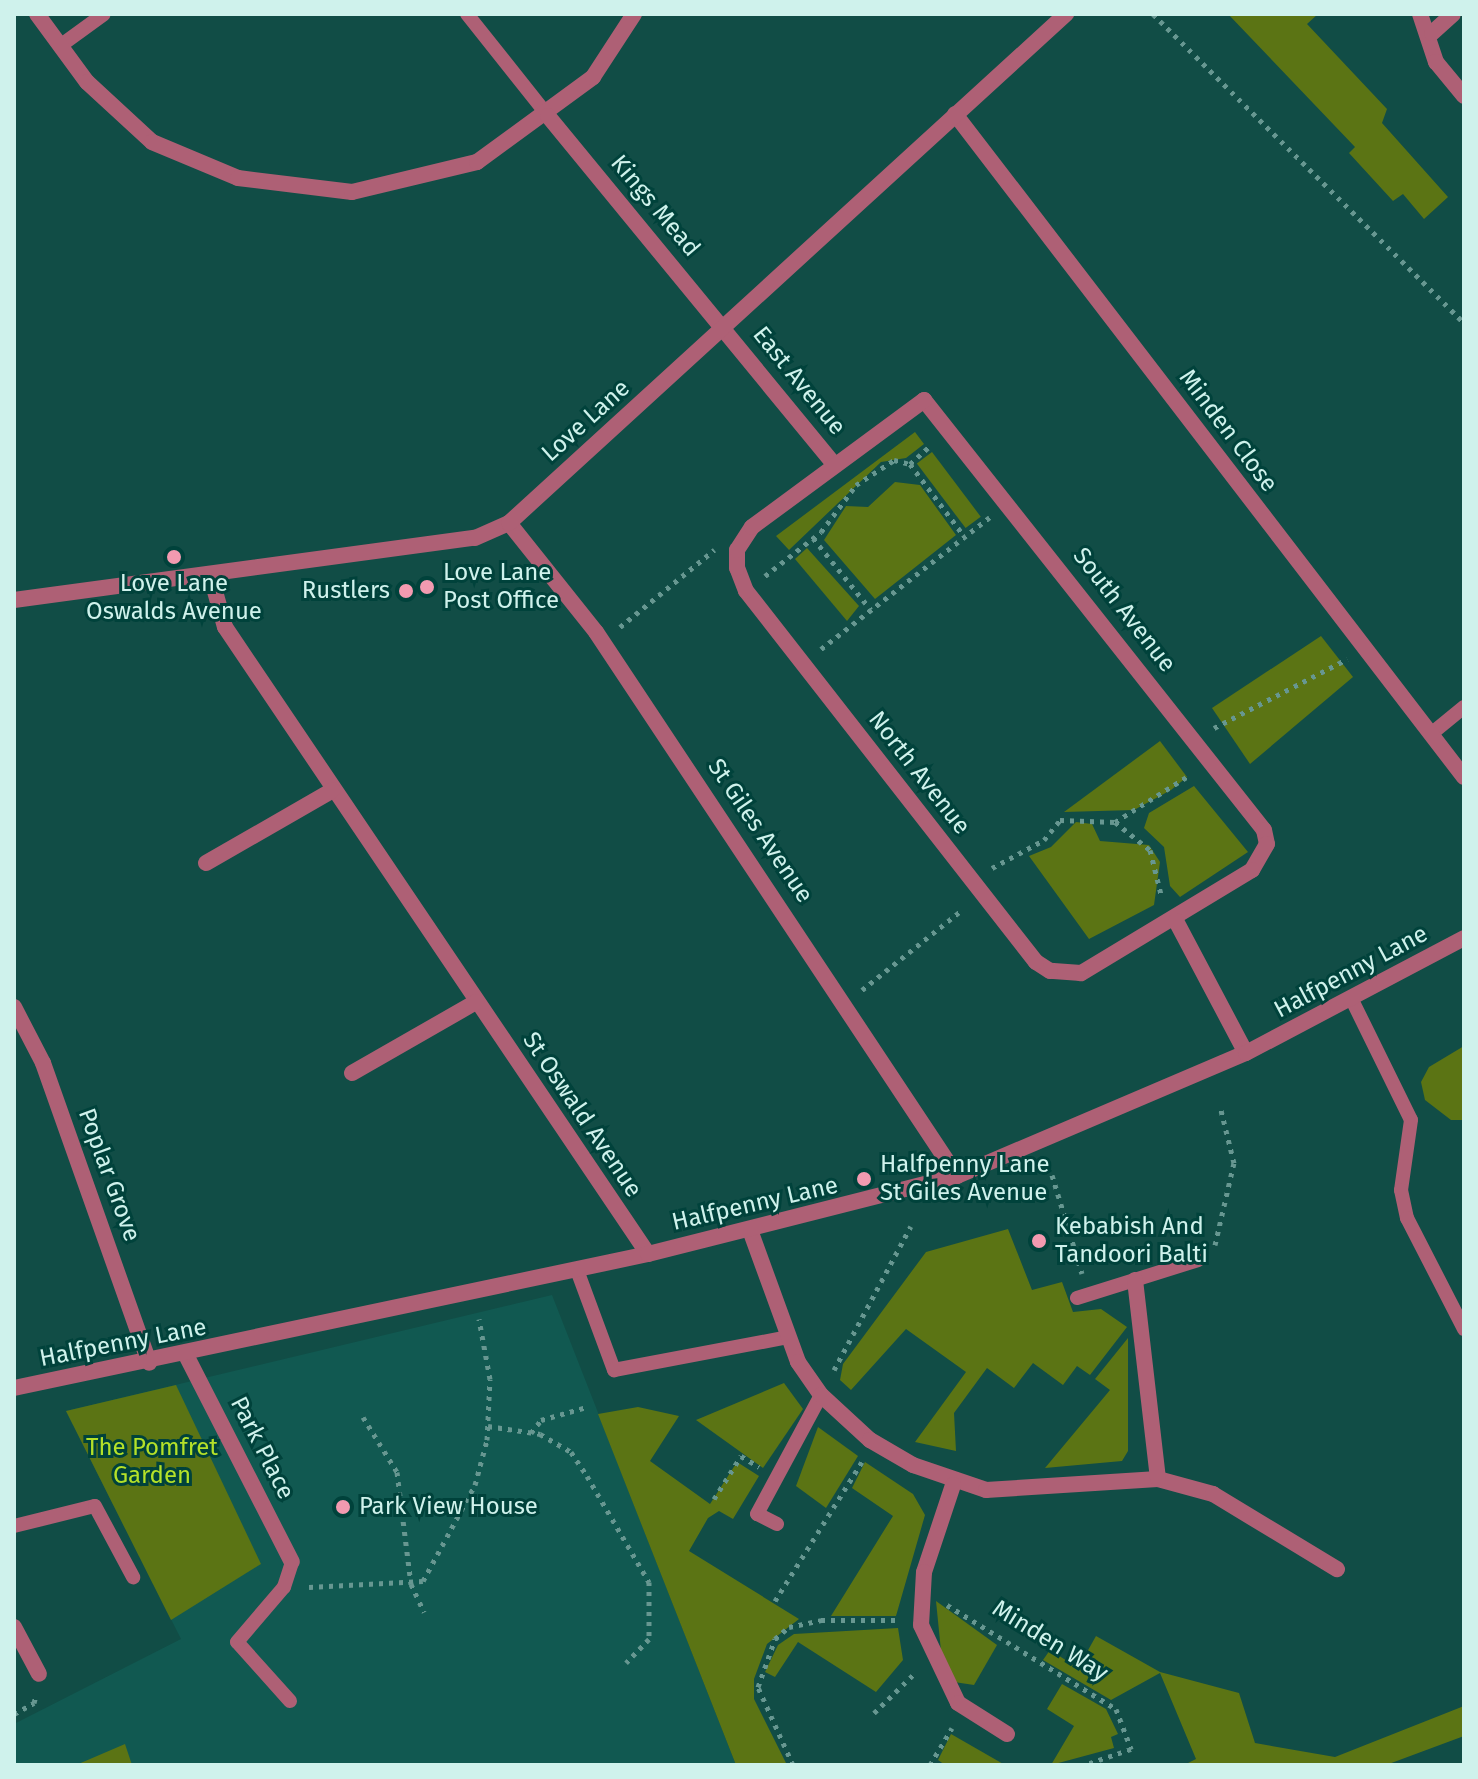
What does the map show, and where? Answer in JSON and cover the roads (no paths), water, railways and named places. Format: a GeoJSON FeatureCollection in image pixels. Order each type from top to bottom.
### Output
{"type":"FeatureCollection","features":[{"type":"Feature","properties":{"kind":"street"},"geometry":{"type":"LineString","coordinates":[[37,14],[121,118],[152,142],[238,178],[303,191],[352,192],[477,162],[548,116],[593,77],[634,14]]}},
{"type":"Feature","properties":{"kind":"street","name":"Love Lane"},"geometry":{"type":"LineString","coordinates":[[14,600],[211,577],[475,538],[509,523],[1066,14]]}},
{"type":"Feature","properties":{"kind":"street"},"geometry":{"type":"LineString","coordinates":[[1420,14],[1432,33],[1436,62],[1464,96]]}},
{"type":"Feature","properties":{"kind":"street"},"geometry":{"type":"LineString","coordinates":[[1432,33],[1453,14]]}},
{"type":"Feature","properties":{"kind":"street","name":"Minden Close"},"geometry":{"type":"LineString","coordinates":[[955,114],[1464,777]]}},
{"type":"Feature","properties":{"kind":"street","name":"Kings Mead"},"geometry":{"type":"LineString","coordinates":[[548,116],[725,327]]}},
{"type":"Feature","properties":{"kind":"street","name":"East Avenue"},"geometry":{"type":"LineString","coordinates":[[725,327],[835,465]]}},
{"type":"Feature","properties":{"kind":"street","name":"South Avenue"},"geometry":{"type":"LineString","coordinates":[[911,408],[933,402],[1264,830],[1267,844],[1252,870],[1176,921]]}},
{"type":"Feature","properties":{"kind":"street","name":"East Avenue"},"geometry":{"type":"LineString","coordinates":[[746,591],[737,568],[742,538],[911,408]]}},
{"type":"Feature","properties":{"kind":"street","name":"St Giles Avenue"},"geometry":{"type":"LineString","coordinates":[[509,523],[596,632],[847,1003],[957,1176]]}},
{"type":"Feature","properties":{"kind":"street","name":"St Oswald Avenue"},"geometry":{"type":"LineString","coordinates":[[211,577],[225,627],[648,1254]]}},
{"type":"Feature","properties":{"kind":"street","name":"North Avenue"},"geometry":{"type":"LineString","coordinates":[[746,591],[1036,962],[1062,973],[1081,973],[1176,921]]}},
{"type":"Feature","properties":{"kind":"street"},"geometry":{"type":"LineString","coordinates":[[206,863],[333,790]]}},
{"type":"Feature","properties":{"kind":"street"},"geometry":{"type":"LineString","coordinates":[[1176,921],[1246,1053]]}},
{"type":"Feature","properties":{"kind":"street","name":"Halfpenny Lane"},"geometry":{"type":"LineString","coordinates":[[14,1388],[187,1357],[577,1270],[750,1230],[957,1176],[1246,1053],[1353,1002],[1464,938]]}},
{"type":"Feature","properties":{"kind":"street"},"geometry":{"type":"LineString","coordinates":[[352,1073],[476,1002]]}},
{"type":"Feature","properties":{"kind":"street","name":"Poplar Grove"},"geometry":{"type":"LineString","coordinates":[[14,1007],[43,1063],[149,1363]]}},
{"type":"Feature","properties":{"kind":"street"},"geometry":{"type":"LineString","coordinates":[[750,1230],[789,1337],[821,1395],[870,1440],[953,1485],[1031,1492],[1158,1479],[1213,1494],[1337,1569]]}},
{"type":"Feature","properties":{"kind":"street"},"geometry":{"type":"LineString","coordinates":[[1135,1280],[1158,1479]]}},
{"type":"Feature","properties":{"kind":"street","name":"Park Place"},"geometry":{"type":"LineString","coordinates":[[187,1357],[292,1562]]}},
{"type":"Feature","properties":{"kind":"street"},"geometry":{"type":"LineString","coordinates":[[953,1485],[921,1589],[921,1619],[933,1660],[962,1706],[1007,1734]]}},
{"type":"Feature","properties":{"kind":"street"},"geometry":{"type":"LineString","coordinates":[[14,1627],[39,1674]]}},
{"type":"Feature","properties":{"kind":"lane"},"geometry":{"type":"LineString","coordinates":[[60,46],[104,14]]}},
{"type":"Feature","properties":{"kind":"lane"},"geometry":{"type":"LineString","coordinates":[[467,14],[548,116]]}},
{"type":"Feature","properties":{"kind":"lane"},"geometry":{"type":"LineString","coordinates":[[1431,734],[1464,707]]}},
{"type":"Feature","properties":{"kind":"lane"},"geometry":{"type":"LineString","coordinates":[[1353,1002],[1411,1120],[1401,1190],[1407,1218],[1464,1329]]}},
{"type":"Feature","properties":{"kind":"lane"},"geometry":{"type":"LineString","coordinates":[[1083,1296],[1198,1260]]}},
{"type":"Feature","properties":{"kind":"lane"},"geometry":{"type":"LineString","coordinates":[[577,1270],[614,1370],[789,1337]]}},
{"type":"Feature","properties":{"kind":"lane"},"geometry":{"type":"LineString","coordinates":[[777,1524],[757,1514],[821,1395]]}},
{"type":"Feature","properties":{"kind":"lane"},"geometry":{"type":"LineString","coordinates":[[14,1526],[95,1506],[133,1577]]}},
{"type":"Feature","properties":{"kind":"lane"},"geometry":{"type":"LineString","coordinates":[[290,1701],[237,1642],[284,1587],[292,1562]]}},
{"type":"Feature","properties":{"kind":"place","name":"Love Lane Oswalds Avenue"},"geometry":{"type":"Point","coordinates":[174,557]}},
{"type":"Feature","properties":{"kind":"place","name":"Love Lane Post Office"},"geometry":{"type":"Point","coordinates":[427,587]}},
{"type":"Feature","properties":{"kind":"place","name":"Rustlers"},"geometry":{"type":"Point","coordinates":[406,591]}},
{"type":"Feature","properties":{"kind":"place","name":"Halfpenny Lane St Giles Avenue"},"geometry":{"type":"Point","coordinates":[864,1179]}},
{"type":"Feature","properties":{"kind":"place","name":"Kebabish And Tandoori Balti"},"geometry":{"type":"Point","coordinates":[1039,1241]}},
{"type":"Feature","properties":{"kind":"place","name":"Park View House"},"geometry":{"type":"Point","coordinates":[343,1507]}},
{"type":"Feature","properties":{"kind":"park label","name":"The Pomfret Garden"},"geometry":{"type":"Point","coordinates":[152,1462]}}]}
